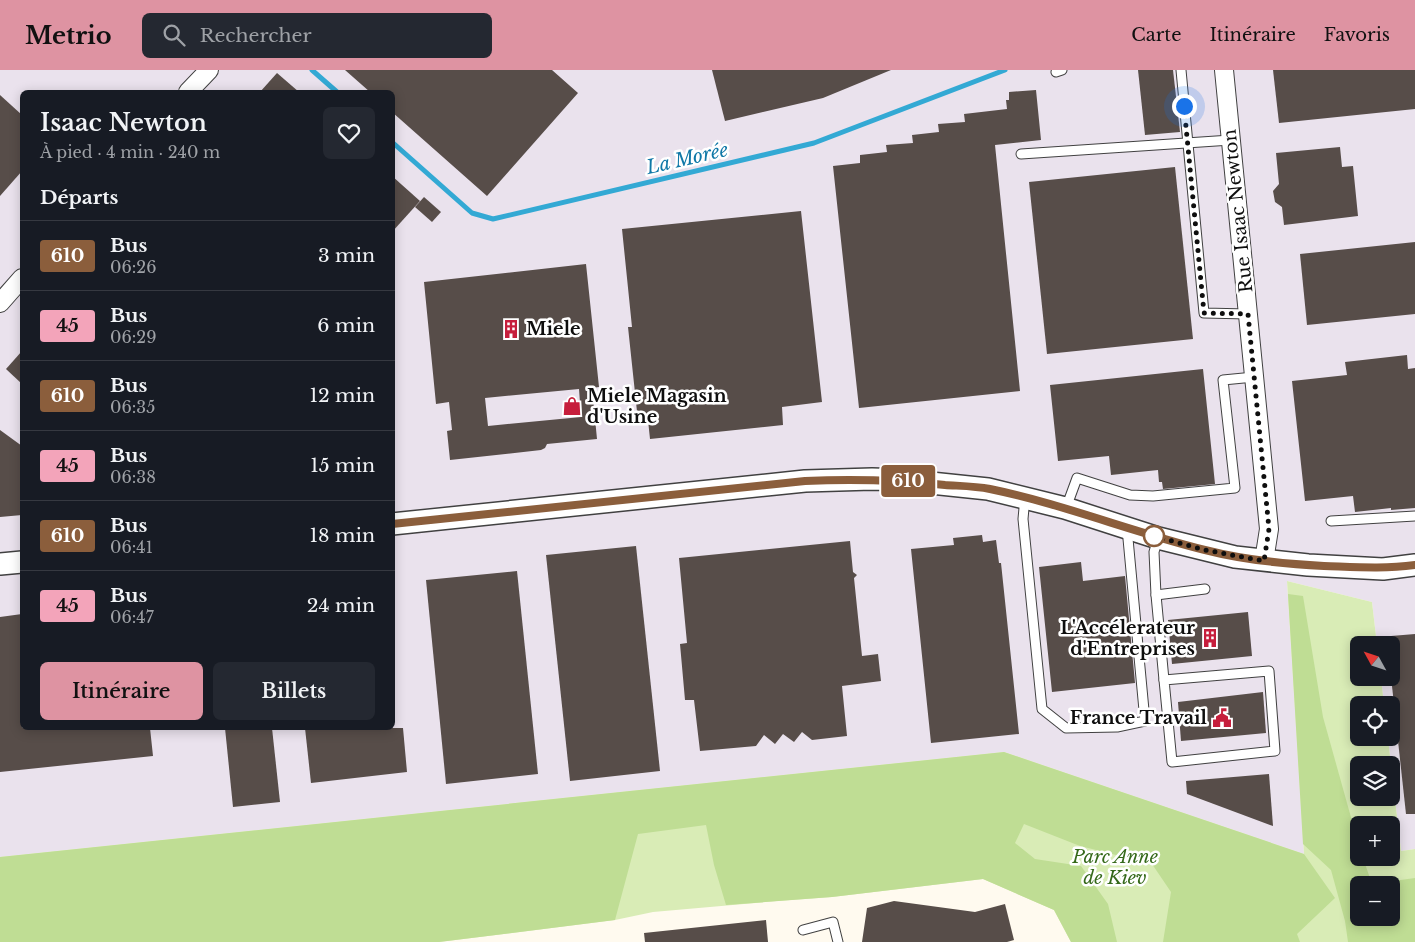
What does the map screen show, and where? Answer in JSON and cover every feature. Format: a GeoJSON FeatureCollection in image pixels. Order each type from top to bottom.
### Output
{"type":"FeatureCollection","features":[{"type":"Feature","properties":{"kind":"street"},"geometry":{"type":"LineString","coordinates":[[190,90],[209,70]]}},
{"type":"Feature","properties":{"kind":"street","name":"Rue Isaac Newton"},"geometry":{"type":"LineString","coordinates":[[1224,70],[1269,529],[1264,561]]}},
{"type":"Feature","properties":{"kind":"street"},"geometry":{"type":"LineString","coordinates":[[0,303],[20,280]]}},
{"type":"Feature","properties":{"kind":"street"},"geometry":{"type":"LineString","coordinates":[[395,524],[796,482],[902,480],[988,489],[1026,497],[1158,538],[1205,550],[1264,561],[1383,569],[1415,565]]}},
{"type":"Feature","properties":{"kind":"street"},"geometry":{"type":"LineString","coordinates":[[0,564],[20,562]]}},
{"type":"Feature","properties":{"kind":"lane"},"geometry":{"type":"LineString","coordinates":[[1181,70],[1204,313],[1248,314]]}},
{"type":"Feature","properties":{"kind":"lane"},"geometry":{"type":"LineString","coordinates":[[1021,154],[1231,140]]}},
{"type":"Feature","properties":{"kind":"lane"},"geometry":{"type":"LineString","coordinates":[[1066,508],[1077,478],[1130,495],[1153,496],[1235,488],[1223,380],[1254,377]]}},
{"type":"Feature","properties":{"kind":"lane"},"geometry":{"type":"LineString","coordinates":[[1026,497],[1024,519],[1042,709],[1066,728],[1117,727],[1145,721],[1127,528]]}},
{"type":"Feature","properties":{"kind":"lane"},"geometry":{"type":"LineString","coordinates":[[1330,521],[1415,516]]}},
{"type":"Feature","properties":{"kind":"lane"},"geometry":{"type":"LineString","coordinates":[[1158,538],[1154,552],[1156,595],[1164,680],[1172,762],[1275,751],[1269,670],[1164,680]]}},
{"type":"Feature","properties":{"kind":"lane"},"geometry":{"type":"LineString","coordinates":[[1156,595],[1205,590]]}},
{"type":"Feature","properties":{"kind":"lane"},"geometry":{"type":"LineString","coordinates":[[803,930],[833,922],[838,942]]}},
{"type":"Feature","properties":{"kind":"shaded area"},"geometry":{"type":"Polygon","coordinates":[[[0,70],[1415,70],[1415,849],[1401,851],[1400,816],[1397,816],[1396,806],[1400,806],[1400,756],[1390,756],[1389,746],[1400,746],[1400,696],[1383,696],[1382,686],[1400,686],[1400,636],[1376,636],[1372,602],[1287,581],[1304,854],[1004,752],[0,857],[0,70]]]}},
{"type":"Feature","properties":{"kind":"green space","name":"Parc Anne de Kiev"},"geometry":{"type":"Polygon","coordinates":[[[1287,581],[1372,602],[1376,636],[1350,636],[1350,686],[1382,686],[1383,696],[1350,696],[1350,746],[1389,746],[1390,756],[1350,756],[1350,806],[1396,806],[1397,816],[1350,816],[1350,866],[1400,866],[1400,842],[1401,851],[1415,849],[1415,942],[1071,942],[1054,910],[983,879],[832,897],[653,912],[615,920],[439,942],[0,942],[0,857],[1004,752],[1304,854],[1287,581]]]}},
{"type":"Feature","properties":{"kind":"green space"},"geometry":{"type":"Polygon","coordinates":[[[1288,594],[1303,596],[1323,717],[1351,816],[1350,866],[1366,866],[1369,876],[1350,876],[1350,926],[1400,926],[1400,880],[1415,878],[1415,942],[1348,942],[1345,921],[1331,870],[1303,844],[1288,594]]]}},
{"type":"Feature","properties":{"kind":"green space","name":"Parc Anne de Kiev"},"geometry":{"type":"Polygon","coordinates":[[[1004,752],[1304,854],[1335,898],[1297,934],[1300,942],[1163,942],[1171,892],[1152,864],[1080,846],[1024,824],[1015,843],[1035,859],[1081,866],[1108,904],[1117,942],[1071,942],[1054,910],[983,879],[832,897],[726,905],[714,865],[706,825],[638,834],[615,920],[439,942],[0,942],[0,857],[1004,752]]]}},
{"type":"Feature","properties":{"kind":"building"},"geometry":{"type":"Polygon","coordinates":[[[345,70],[552,70],[578,93],[487,196],[395,115],[395,90],[368,90],[345,70]]]}},
{"type":"Feature","properties":{"kind":"building"},"geometry":{"type":"Polygon","coordinates":[[[712,70],[891,70],[823,98],[725,121],[712,70]]]}},
{"type":"Feature","properties":{"kind":"building"},"geometry":{"type":"Polygon","coordinates":[[[1138,70],[1173,70],[1180,132],[1145,135],[1138,70]]]}},
{"type":"Feature","properties":{"kind":"building"},"geometry":{"type":"Polygon","coordinates":[[[1273,70],[1415,70],[1415,109],[1279,123],[1273,70]]]}},
{"type":"Feature","properties":{"kind":"building"},"geometry":{"type":"Polygon","coordinates":[[[277,73],[297,90],[262,90],[277,73]]]}},
{"type":"Feature","properties":{"kind":"building"},"geometry":{"type":"Polygon","coordinates":[[[1036,90],[1041,140],[995,145],[1020,391],[859,408],[833,166],[860,163],[860,155],[887,152],[886,145],[913,143],[912,135],[939,132],[938,124],[965,122],[964,114],[1007,109],[1006,100],[1009,100],[1009,92],[1036,90]]]}},
{"type":"Feature","properties":{"kind":"building"},"geometry":{"type":"Polygon","coordinates":[[[0,95],[20,113],[20,173],[0,196],[0,95]]]}},
{"type":"Feature","properties":{"kind":"building"},"geometry":{"type":"Polygon","coordinates":[[[1340,147],[1342,167],[1353,166],[1358,216],[1284,225],[1282,207],[1275,202],[1273,191],[1279,184],[1276,153],[1340,147]]]}},
{"type":"Feature","properties":{"kind":"building"},"geometry":{"type":"Polygon","coordinates":[[[1175,167],[1193,339],[1047,354],[1029,182],[1175,167]]]}},
{"type":"Feature","properties":{"kind":"building"},"geometry":{"type":"Polygon","coordinates":[[[395,179],[420,201],[395,229],[395,179]]]}},
{"type":"Feature","properties":{"kind":"building"},"geometry":{"type":"Polygon","coordinates":[[[424,197],[441,212],[432,222],[415,207],[424,197]]]}},
{"type":"Feature","properties":{"kind":"building"},"geometry":{"type":"Polygon","coordinates":[[[801,211],[822,402],[782,407],[783,425],[650,439],[648,420],[638,421],[628,327],[632,327],[622,229],[801,211]]]}},
{"type":"Feature","properties":{"kind":"building"},"geometry":{"type":"Polygon","coordinates":[[[1415,242],[1415,314],[1307,325],[1300,254],[1415,242]]]}},
{"type":"Feature","properties":{"kind":"building","name":"Miele"},"geometry":{"type":"Polygon","coordinates":[[[586,264],[599,387],[592,388],[597,439],[547,444],[541,450],[450,460],[447,431],[452,430],[449,402],[436,404],[424,282],[586,264]],[[579,389],[485,398],[488,426],[581,417],[579,389]]]}},
{"type":"Feature","properties":{"kind":"building"},"geometry":{"type":"Polygon","coordinates":[[[20,353],[20,382],[6,369],[20,353]]]}},
{"type":"Feature","properties":{"kind":"building"},"geometry":{"type":"Polygon","coordinates":[[[1407,355],[1408,369],[1415,368],[1415,508],[1391,510],[1391,508],[1355,512],[1353,496],[1305,501],[1292,381],[1347,375],[1345,362],[1407,355]]]}},
{"type":"Feature","properties":{"kind":"building"},"geometry":{"type":"Polygon","coordinates":[[[1203,369],[1215,484],[1163,489],[1162,482],[1159,482],[1158,470],[1111,475],[1109,456],[1058,461],[1050,385],[1203,369]]]}},
{"type":"Feature","properties":{"kind":"building"},"geometry":{"type":"Polygon","coordinates":[[[0,430],[20,445],[20,515],[0,517],[0,430]]]}},
{"type":"Feature","properties":{"kind":"building"},"geometry":{"type":"Polygon","coordinates":[[[982,535],[983,542],[996,540],[999,563],[1001,563],[1019,734],[931,743],[911,549],[954,545],[953,538],[982,535]]]}},
{"type":"Feature","properties":{"kind":"building"},"geometry":{"type":"Polygon","coordinates":[[[850,541],[853,572],[857,575],[854,578],[862,656],[878,654],[881,681],[842,686],[847,736],[812,740],[802,732],[794,742],[783,734],[775,744],[764,735],[756,746],[700,751],[694,700],[685,700],[680,644],[687,643],[679,558],[850,541]]]}},
{"type":"Feature","properties":{"kind":"building"},"geometry":{"type":"Polygon","coordinates":[[[636,546],[660,771],[570,781],[546,555],[636,546]]]}},
{"type":"Feature","properties":{"kind":"building"},"geometry":{"type":"Polygon","coordinates":[[[1081,562],[1083,581],[1125,576],[1135,683],[1052,692],[1039,567],[1081,562]]]}},
{"type":"Feature","properties":{"kind":"building"},"geometry":{"type":"Polygon","coordinates":[[[517,571],[538,774],[446,784],[426,580],[517,571]]]}},
{"type":"Feature","properties":{"kind":"building","name":"L'Accélerateur d'Entreprises"},"geometry":{"type":"Polygon","coordinates":[[[1248,612],[1252,656],[1172,664],[1168,620],[1248,612]]]}},
{"type":"Feature","properties":{"kind":"building"},"geometry":{"type":"Polygon","coordinates":[[[20,614],[20,730],[150,730],[153,756],[0,772],[0,617],[20,614]]]}},
{"type":"Feature","properties":{"kind":"building"},"geometry":{"type":"Polygon","coordinates":[[[1415,634],[1415,814],[1406,814],[1399,746],[1400,696],[1393,696],[1392,686],[1400,686],[1400,636],[1391,636],[1415,634]]]}},
{"type":"Feature","properties":{"kind":"building","name":"France Travail"},"geometry":{"type":"Polygon","coordinates":[[[1263,692],[1266,733],[1181,741],[1178,702],[1263,692]]]}},
{"type":"Feature","properties":{"kind":"building"},"geometry":{"type":"Polygon","coordinates":[[[395,728],[403,728],[407,772],[311,783],[305,730],[395,730],[395,728]]]}},
{"type":"Feature","properties":{"kind":"building"},"geometry":{"type":"Polygon","coordinates":[[[225,730],[272,730],[280,802],[233,807],[225,730]]]}},
{"type":"Feature","properties":{"kind":"building"},"geometry":{"type":"Polygon","coordinates":[[[1269,774],[1273,826],[1187,794],[1186,781],[1269,774]]]}},
{"type":"Feature","properties":{"kind":"building"},"geometry":{"type":"Polygon","coordinates":[[[894,901],[975,912],[1005,904],[1014,940],[1007,942],[862,942],[867,908],[894,901]]]}},
{"type":"Feature","properties":{"kind":"building"},"geometry":{"type":"Polygon","coordinates":[[[766,920],[768,942],[645,942],[644,933],[766,920]]]}},
{"type":"Feature","properties":{"kind":"waterway","name":"La Morée"},"geometry":{"type":"LineString","coordinates":[[312,70],[335,90]]}},
{"type":"Feature","properties":{"kind":"waterway","name":"La Morée"},"geometry":{"type":"LineString","coordinates":[[395,145],[472,213],[493,219],[814,143],[1005,70]]}},
{"type":"Feature","properties":{"kind":"bus line","name":"610"},"geometry":{"type":"LineString","coordinates":[[395,524],[805,481],[902,480],[988,489],[1026,497],[1158,538],[1235,557],[1308,565],[1383,569],[1415,565]]}},
{"type":"Feature","properties":{"kind":"place","name":"Miele"},"geometry":{"type":"Point","coordinates":[511,329]}},
{"type":"Feature","properties":{"kind":"place","name":"Miele Magasin d'Usine"},"geometry":{"type":"Point","coordinates":[572,406]}},
{"type":"Feature","properties":{"kind":"place","name":"L'Accélerateur d'Entreprises"},"geometry":{"type":"Point","coordinates":[1210,638]}},
{"type":"Feature","properties":{"kind":"place","name":"France Travail"},"geometry":{"type":"Point","coordinates":[1222,718]}},
{"type":"Feature","properties":{"kind":"route"},"geometry":{"type":"LineString","coordinates":[[1154,536],[1235,557],[1264,561],[1269,529],[1248,314],[1204,313],[1184,106]]}}]}
